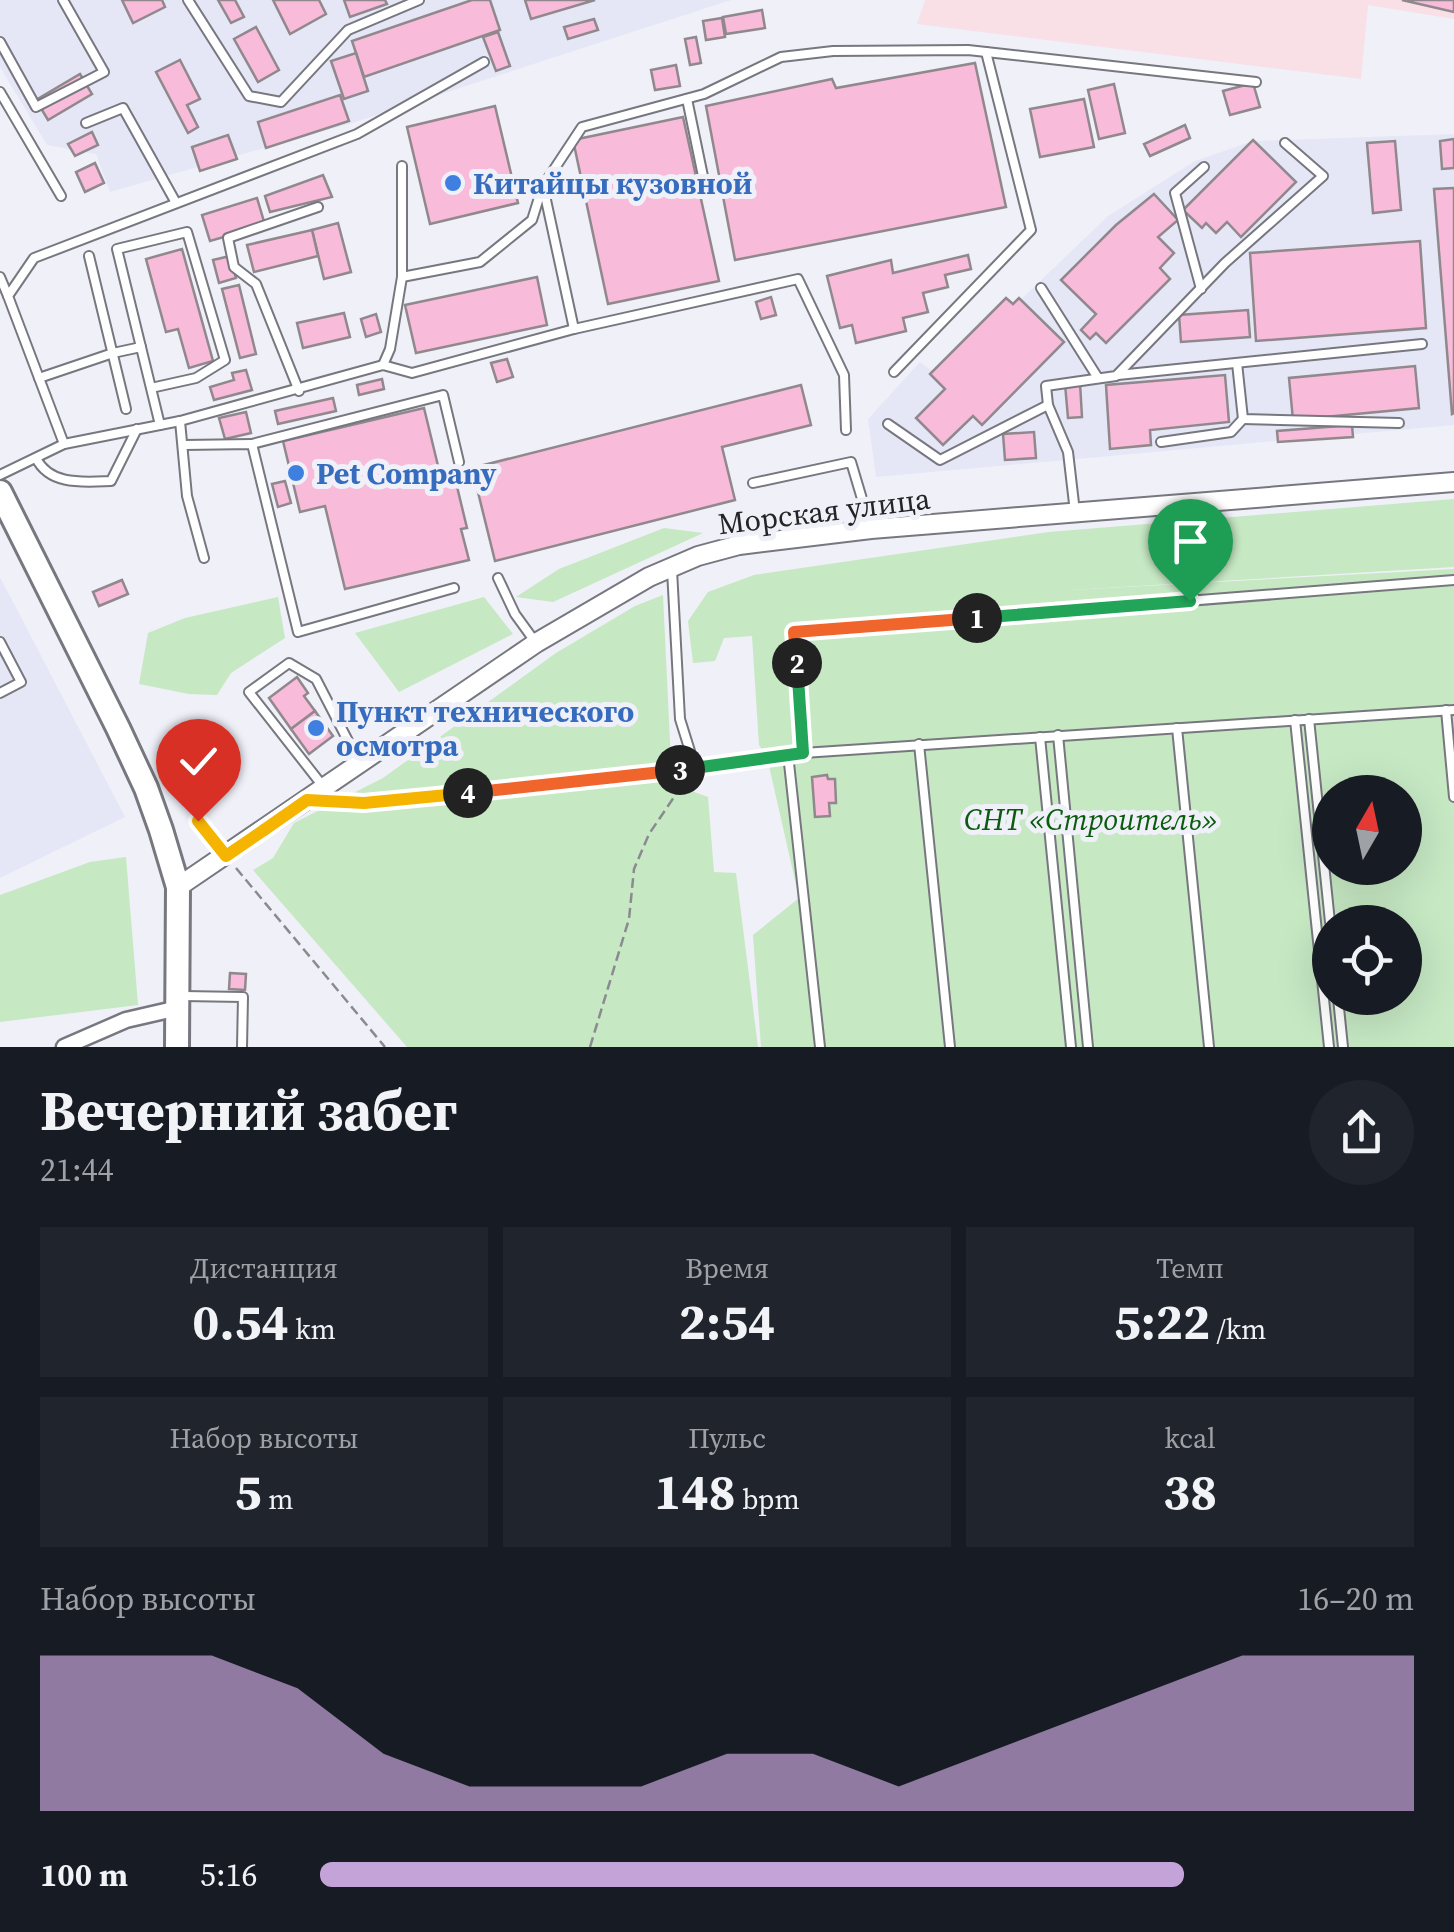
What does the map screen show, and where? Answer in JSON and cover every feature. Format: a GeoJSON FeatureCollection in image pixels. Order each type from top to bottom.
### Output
{"type":"FeatureCollection","features":[{"type":"Feature","properties":{"kind":"main road"},"geometry":{"type":"LineString","coordinates":[[0,492],[146,788],[178,887],[178,1047]]}},
{"type":"Feature","properties":{"kind":"street","name":"Морская улица"},"geometry":{"type":"LineString","coordinates":[[178,887],[536,643],[671,565],[739,545],[871,529],[1454,482]]}},
{"type":"Feature","properties":{"kind":"street"},"geometry":{"type":"LineString","coordinates":[[64,1047],[178,1002]]}},
{"type":"Feature","properties":{"kind":"lane"},"geometry":{"type":"LineString","coordinates":[[0,42],[36,107],[104,72],[63,0]]}},
{"type":"Feature","properties":{"kind":"lane"},"geometry":{"type":"LineString","coordinates":[[188,0],[249,96],[282,102],[348,30],[419,0]]}},
{"type":"Feature","properties":{"kind":"lane"},"geometry":{"type":"LineString","coordinates":[[402,276],[480,262],[532,220],[542,186],[582,127],[687,99],[781,57],[834,51],[986,52],[1256,82]]}},
{"type":"Feature","properties":{"kind":"lane"},"geometry":{"type":"LineString","coordinates":[[894,372],[1031,230],[986,52]]}},
{"type":"Feature","properties":{"kind":"lane"},"geometry":{"type":"LineString","coordinates":[[8,296],[34,258],[358,134],[484,62]]}},
{"type":"Feature","properties":{"kind":"lane"},"geometry":{"type":"LineString","coordinates":[[0,92],[61,196]]}},
{"type":"Feature","properties":{"kind":"lane"},"geometry":{"type":"LineString","coordinates":[[687,99],[704,182]]}},
{"type":"Feature","properties":{"kind":"lane"},"geometry":{"type":"LineString","coordinates":[[86,123],[123,108],[176,201]]}},
{"type":"Feature","properties":{"kind":"lane"},"geometry":{"type":"LineString","coordinates":[[1116,376],[1201,288],[1323,176],[1286,143]]}},
{"type":"Feature","properties":{"kind":"lane"},"geometry":{"type":"LineString","coordinates":[[383,365],[390,349],[402,276],[402,166]]}},
{"type":"Feature","properties":{"kind":"lane"},"geometry":{"type":"LineString","coordinates":[[1201,288],[1174,193],[1204,167]]}},
{"type":"Feature","properties":{"kind":"lane"},"geometry":{"type":"LineString","coordinates":[[542,186],[574,329]]}},
{"type":"Feature","properties":{"kind":"lane"},"geometry":{"type":"LineString","coordinates":[[299,391],[256,284],[234,267],[228,238],[318,207]]}},
{"type":"Feature","properties":{"kind":"lane"},"geometry":{"type":"LineString","coordinates":[[151,388],[196,378],[225,360],[187,232],[117,249],[160,425]]}},
{"type":"Feature","properties":{"kind":"lane"},"geometry":{"type":"LineString","coordinates":[[89,256],[126,409]]}},
{"type":"Feature","properties":{"kind":"lane"},"geometry":{"type":"LineString","coordinates":[[0,278],[64,444]]}},
{"type":"Feature","properties":{"kind":"lane"},"geometry":{"type":"LineString","coordinates":[[0,475],[64,444],[180,421],[383,365],[412,374],[574,329],[798,279],[844,375],[846,430]]}},
{"type":"Feature","properties":{"kind":"lane"},"geometry":{"type":"LineString","coordinates":[[1041,288],[1098,378]]}},
{"type":"Feature","properties":{"kind":"lane"},"geometry":{"type":"LineString","coordinates":[[1075,512],[1068,452],[1048,405],[1046,386],[1422,344]]}},
{"type":"Feature","properties":{"kind":"lane"},"geometry":{"type":"LineString","coordinates":[[39,378],[141,347]]}},
{"type":"Feature","properties":{"kind":"lane"},"geometry":{"type":"LineString","coordinates":[[1237,363],[1243,419]]}},
{"type":"Feature","properties":{"kind":"lane"},"geometry":{"type":"LineString","coordinates":[[184,445],[252,444],[443,395],[459,462]]}},
{"type":"Feature","properties":{"kind":"lane"},"geometry":{"type":"LineString","coordinates":[[888,424],[940,460],[1048,405]]}},
{"type":"Feature","properties":{"kind":"lane"},"geometry":{"type":"LineString","coordinates":[[1160,442],[1231,432],[1243,419],[1399,423]]}},
{"type":"Feature","properties":{"kind":"lane"},"geometry":{"type":"LineString","coordinates":[[180,421],[187,496],[204,558]]}},
{"type":"Feature","properties":{"kind":"lane"},"geometry":{"type":"LineString","coordinates":[[36,458],[42,469],[68,482],[111,482],[137,429]]}},
{"type":"Feature","properties":{"kind":"lane"},"geometry":{"type":"LineString","coordinates":[[252,444],[298,632],[454,588]]}},
{"type":"Feature","properties":{"kind":"lane"},"geometry":{"type":"LineString","coordinates":[[753,483],[851,462],[871,529]]}},
{"type":"Feature","properties":{"kind":"lane"},"geometry":{"type":"LineString","coordinates":[[671,565],[680,718],[696,767],[788,754],[919,744],[1450,710],[1454,797]]}},
{"type":"Feature","properties":{"kind":"lane"},"geometry":{"type":"LineString","coordinates":[[498,578],[514,614],[536,643]]}},
{"type":"Feature","properties":{"kind":"lane"},"geometry":{"type":"LineString","coordinates":[[803,753],[794,632],[1454,580]]}},
{"type":"Feature","properties":{"kind":"lane"},"geometry":{"type":"LineString","coordinates":[[0,642],[21,682],[0,693]]}},
{"type":"Feature","properties":{"kind":"lane"},"geometry":{"type":"LineString","coordinates":[[324,788],[248,692],[288,663],[316,679],[360,764]]}},
{"type":"Feature","properties":{"kind":"lane"},"geometry":{"type":"LineString","coordinates":[[1308,719],[1328,905]]}},
{"type":"Feature","properties":{"kind":"lane"},"geometry":{"type":"LineString","coordinates":[[1294,720],[1330,1047]]}},
{"type":"Feature","properties":{"kind":"lane"},"geometry":{"type":"LineString","coordinates":[[1176,728],[1209,1047]]}},
{"type":"Feature","properties":{"kind":"lane"},"geometry":{"type":"LineString","coordinates":[[1058,735],[1088,1047]]}},
{"type":"Feature","properties":{"kind":"lane"},"geometry":{"type":"LineString","coordinates":[[1040,736],[1071,1047]]}},
{"type":"Feature","properties":{"kind":"lane"},"geometry":{"type":"LineString","coordinates":[[919,744],[950,1047]]}},
{"type":"Feature","properties":{"kind":"lane"},"geometry":{"type":"LineString","coordinates":[[788,754],[820,1047]]}},
{"type":"Feature","properties":{"kind":"lane"},"geometry":{"type":"LineString","coordinates":[[178,1002],[243,997],[242,1047]]}},
{"type":"Feature","properties":{"kind":"lane"},"geometry":{"type":"LineString","coordinates":[[1340,1015],[1344,1047]]}},
{"type":"Feature","properties":{"kind":"path"},"geometry":{"type":"LineString","coordinates":[[307,800],[364,803],[623,778],[696,767]]}},
{"type":"Feature","properties":{"kind":"path"},"geometry":{"type":"LineString","coordinates":[[590,1047],[629,919],[634,868],[649,834],[696,767]]}},
{"type":"Feature","properties":{"kind":"path"},"geometry":{"type":"LineString","coordinates":[[198,821],[385,1047]]}},
{"type":"Feature","properties":{"kind":"shaded area"},"geometry":{"type":"Polygon","coordinates":[[[0,0],[731,0],[352,123],[110,192],[96,154],[47,145],[0,67],[0,0]]]}},
{"type":"Feature","properties":{"kind":"shaded area"},"geometry":{"type":"Polygon","coordinates":[[[925,0],[1454,0],[1454,19],[1368,5],[1361,79],[917,24],[925,0]]]}},
{"type":"Feature","properties":{"kind":"shaded area"},"geometry":{"type":"Polygon","coordinates":[[[1454,134],[1454,425],[876,477],[868,419],[920,362],[940,377],[1108,216],[1195,161],[1253,141],[1454,134]]]}},
{"type":"Feature","properties":{"kind":"shaded area"},"geometry":{"type":"Polygon","coordinates":[[[0,577],[125,817],[0,878],[0,577]]]}},
{"type":"Feature","properties":{"kind":"green space","name":"СНТ «Строитель»"},"geometry":{"type":"Polygon","coordinates":[[[1454,499],[1454,567],[1071,590],[1454,569],[1454,1047],[761,1047],[753,935],[799,898],[767,757],[759,745],[752,636],[724,638],[715,661],[693,663],[688,621],[708,592],[754,575],[1049,532],[1454,499]]]}},
{"type":"Feature","properties":{"kind":"green space"},"geometry":{"type":"Polygon","coordinates":[[[664,528],[703,533],[553,602],[516,597],[559,569],[664,528]]]}},
{"type":"Feature","properties":{"kind":"green space"},"geometry":{"type":"Polygon","coordinates":[[[663,595],[672,784],[708,797],[714,872],[736,873],[758,1047],[407,1047],[253,870],[273,858],[294,823],[383,778],[556,653],[635,606],[663,595]]]}},
{"type":"Feature","properties":{"kind":"green space"},"geometry":{"type":"Polygon","coordinates":[[[278,597],[285,638],[231,673],[217,695],[139,684],[148,633],[185,618],[278,597]]]}},
{"type":"Feature","properties":{"kind":"green space"},"geometry":{"type":"Polygon","coordinates":[[[484,597],[513,634],[399,692],[355,633],[484,597]]]}},
{"type":"Feature","properties":{"kind":"green space"},"geometry":{"type":"Polygon","coordinates":[[[126,857],[138,1005],[0,1022],[0,895],[90,862],[126,857]]]}},
{"type":"Feature","properties":{"kind":"building"},"geometry":{"type":"Polygon","coordinates":[[[122,0],[162,0],[165,7],[133,23],[122,0]]]}},
{"type":"Feature","properties":{"kind":"building"},"geometry":{"type":"Polygon","coordinates":[[[218,0],[235,0],[244,17],[231,23],[218,0]]]}},
{"type":"Feature","properties":{"kind":"building"},"geometry":{"type":"Polygon","coordinates":[[[273,0],[319,0],[326,14],[290,34],[273,0]]]}},
{"type":"Feature","properties":{"kind":"building"},"geometry":{"type":"Polygon","coordinates":[[[344,0],[385,0],[387,4],[350,17],[344,0]]]}},
{"type":"Feature","properties":{"kind":"building"},"geometry":{"type":"Polygon","coordinates":[[[472,0],[490,0],[500,30],[364,77],[352,41],[472,0]]]}},
{"type":"Feature","properties":{"kind":"building"},"geometry":{"type":"Polygon","coordinates":[[[525,0],[595,0],[531,19],[525,0]]]}},
{"type":"Feature","properties":{"kind":"building"},"geometry":{"type":"Polygon","coordinates":[[[1402,0],[1454,0],[1454,12],[1402,0]]]}},
{"type":"Feature","properties":{"kind":"building"},"geometry":{"type":"Polygon","coordinates":[[[762,10],[765,28],[726,34],[723,17],[762,10]]]}},
{"type":"Feature","properties":{"kind":"building"},"geometry":{"type":"Polygon","coordinates":[[[722,18],[725,37],[706,40],[703,21],[722,18]]]}},
{"type":"Feature","properties":{"kind":"building"},"geometry":{"type":"Polygon","coordinates":[[[594,19],[598,30],[568,39],[564,27],[594,19]]]}},
{"type":"Feature","properties":{"kind":"building"},"geometry":{"type":"Polygon","coordinates":[[[256,27],[279,70],[258,82],[234,39],[256,27]]]}},
{"type":"Feature","properties":{"kind":"building"},"geometry":{"type":"Polygon","coordinates":[[[498,32],[510,66],[496,71],[483,37],[498,32]]]}},
{"type":"Feature","properties":{"kind":"building"},"geometry":{"type":"Polygon","coordinates":[[[696,37],[701,63],[690,65],[685,39],[696,37]]]}},
{"type":"Feature","properties":{"kind":"building"},"geometry":{"type":"Polygon","coordinates":[[[356,53],[368,91],[344,99],[331,61],[356,53]]]}},
{"type":"Feature","properties":{"kind":"building"},"geometry":{"type":"Polygon","coordinates":[[[180,60],[200,99],[187,105],[198,127],[188,133],[156,72],[180,60]]]}},
{"type":"Feature","properties":{"kind":"building"},"geometry":{"type":"Polygon","coordinates":[[[975,63],[1006,207],[735,260],[706,106],[832,79],[836,88],[975,63]]]}},
{"type":"Feature","properties":{"kind":"building"},"geometry":{"type":"Polygon","coordinates":[[[676,65],[680,86],[655,90],[651,70],[676,65]]]}},
{"type":"Feature","properties":{"kind":"building"},"geometry":{"type":"Polygon","coordinates":[[[80,74],[92,94],[48,120],[36,100],[80,74]]]}},
{"type":"Feature","properties":{"kind":"building"},"geometry":{"type":"Polygon","coordinates":[[[1253,83],[1260,107],[1230,115],[1223,91],[1253,83]]]}},
{"type":"Feature","properties":{"kind":"building"},"geometry":{"type":"Polygon","coordinates":[[[1114,84],[1125,133],[1099,139],[1088,90],[1114,84]]]}},
{"type":"Feature","properties":{"kind":"building"},"geometry":{"type":"Polygon","coordinates":[[[340,95],[349,121],[266,148],[258,122],[340,95]]]}},
{"type":"Feature","properties":{"kind":"building"},"geometry":{"type":"Polygon","coordinates":[[[1084,99],[1094,147],[1040,157],[1030,109],[1084,99]]]}},
{"type":"Feature","properties":{"kind":"building"},"geometry":{"type":"Polygon","coordinates":[[[495,106],[518,203],[430,224],[407,127],[495,106]]]}},
{"type":"Feature","properties":{"kind":"building"},"geometry":{"type":"Polygon","coordinates":[[[683,117],[719,281],[608,304],[573,140],[683,117]]]}},
{"type":"Feature","properties":{"kind":"building"},"geometry":{"type":"Polygon","coordinates":[[[1185,125],[1190,138],[1150,156],[1144,144],[1185,125]]]}},
{"type":"Feature","properties":{"kind":"building"},"geometry":{"type":"Polygon","coordinates":[[[92,132],[98,145],[75,156],[68,144],[92,132]]]}},
{"type":"Feature","properties":{"kind":"building"},"geometry":{"type":"Polygon","coordinates":[[[228,135],[237,159],[200,171],[192,147],[228,135]]]}},
{"type":"Feature","properties":{"kind":"building"},"geometry":{"type":"Polygon","coordinates":[[[1454,139],[1454,168],[1442,169],[1440,141],[1454,139]]]}},
{"type":"Feature","properties":{"kind":"building"},"geometry":{"type":"Polygon","coordinates":[[[1253,140],[1296,182],[1241,237],[1227,222],[1216,233],[1206,223],[1202,228],[1183,210],[1253,140]]]}},
{"type":"Feature","properties":{"kind":"building"},"geometry":{"type":"Polygon","coordinates":[[[1395,141],[1401,210],[1373,213],[1367,143],[1395,141]]]}},
{"type":"Feature","properties":{"kind":"building"},"geometry":{"type":"Polygon","coordinates":[[[95,163],[104,183],[85,192],[76,172],[95,163]]]}},
{"type":"Feature","properties":{"kind":"building"},"geometry":{"type":"Polygon","coordinates":[[[323,175],[332,197],[270,212],[265,196],[323,175]]]}},
{"type":"Feature","properties":{"kind":"building"},"geometry":{"type":"Polygon","coordinates":[[[1454,188],[1454,413],[1452,414],[1434,189],[1454,188]]]}},
{"type":"Feature","properties":{"kind":"building"},"geometry":{"type":"Polygon","coordinates":[[[1154,194],[1178,220],[1158,237],[1174,253],[1160,268],[1170,279],[1106,343],[1096,333],[1090,339],[1081,330],[1096,314],[1061,280],[1116,225],[1154,194]]]}},
{"type":"Feature","properties":{"kind":"building"},"geometry":{"type":"Polygon","coordinates":[[[257,198],[265,225],[210,241],[202,215],[257,198]]]}},
{"type":"Feature","properties":{"kind":"building"},"geometry":{"type":"Polygon","coordinates":[[[338,223],[351,272],[324,279],[312,230],[338,223]]]}},
{"type":"Feature","properties":{"kind":"building"},"geometry":{"type":"Polygon","coordinates":[[[312,230],[318,256],[254,272],[247,245],[312,230]]]}},
{"type":"Feature","properties":{"kind":"building"},"geometry":{"type":"Polygon","coordinates":[[[1420,241],[1426,328],[1256,341],[1250,253],[1420,241]]]}},
{"type":"Feature","properties":{"kind":"building"},"geometry":{"type":"Polygon","coordinates":[[[182,249],[213,361],[189,368],[178,329],[166,332],[146,259],[182,249]]]}},
{"type":"Feature","properties":{"kind":"building"},"geometry":{"type":"Polygon","coordinates":[[[968,255],[971,269],[945,275],[948,287],[923,293],[928,312],[903,318],[906,331],[856,343],[852,325],[840,328],[827,276],[891,260],[893,273],[968,255]]]}},
{"type":"Feature","properties":{"kind":"building"},"geometry":{"type":"Polygon","coordinates":[[[230,256],[236,278],[219,283],[213,260],[230,256]]]}},
{"type":"Feature","properties":{"kind":"building"},"geometry":{"type":"Polygon","coordinates":[[[537,277],[547,325],[416,353],[405,305],[537,277]]]}},
{"type":"Feature","properties":{"kind":"building"},"geometry":{"type":"Polygon","coordinates":[[[239,285],[256,354],[240,358],[222,289],[239,285]]]}},
{"type":"Feature","properties":{"kind":"building"},"geometry":{"type":"Polygon","coordinates":[[[771,297],[776,315],[761,319],[756,302],[771,297]]]}},
{"type":"Feature","properties":{"kind":"building"},"geometry":{"type":"Polygon","coordinates":[[[1006,298],[1013,304],[1019,298],[1064,342],[982,425],[973,416],[943,445],[916,418],[945,389],[930,374],[1006,298]]]}},
{"type":"Feature","properties":{"kind":"building"},"geometry":{"type":"Polygon","coordinates":[[[1248,310],[1250,337],[1181,342],[1179,315],[1248,310]]]}},
{"type":"Feature","properties":{"kind":"building"},"geometry":{"type":"Polygon","coordinates":[[[344,313],[350,337],[303,348],[297,323],[344,313]]]}},
{"type":"Feature","properties":{"kind":"building"},"geometry":{"type":"Polygon","coordinates":[[[376,314],[381,332],[366,337],[361,319],[376,314]]]}},
{"type":"Feature","properties":{"kind":"building"},"geometry":{"type":"Polygon","coordinates":[[[507,359],[513,377],[497,382],[491,363],[507,359]]]}},
{"type":"Feature","properties":{"kind":"building"},"geometry":{"type":"Polygon","coordinates":[[[1415,366],[1419,408],[1293,420],[1289,378],[1415,366]]]}},
{"type":"Feature","properties":{"kind":"building"},"geometry":{"type":"Polygon","coordinates":[[[246,370],[252,390],[214,400],[210,387],[234,380],[232,373],[246,370]]]}},
{"type":"Feature","properties":{"kind":"building"},"geometry":{"type":"Polygon","coordinates":[[[1225,375],[1229,422],[1150,430],[1151,445],[1110,449],[1106,385],[1225,375]]]}},
{"type":"Feature","properties":{"kind":"building"},"geometry":{"type":"Polygon","coordinates":[[[382,379],[384,389],[359,395],[357,385],[382,379]]]}},
{"type":"Feature","properties":{"kind":"building"},"geometry":{"type":"Polygon","coordinates":[[[1080,383],[1082,417],[1068,418],[1065,384],[1080,383]]]}},
{"type":"Feature","properties":{"kind":"building"},"geometry":{"type":"Polygon","coordinates":[[[801,385],[811,425],[722,447],[735,500],[495,561],[472,468],[801,385]]]}},
{"type":"Feature","properties":{"kind":"building"},"geometry":{"type":"Polygon","coordinates":[[[333,398],[336,411],[278,424],[275,411],[333,398]]]}},
{"type":"Feature","properties":{"kind":"building"},"geometry":{"type":"Polygon","coordinates":[[[424,408],[440,474],[453,470],[467,528],[461,529],[469,560],[345,589],[325,506],[300,512],[283,441],[424,408]]]}},
{"type":"Feature","properties":{"kind":"building"},"geometry":{"type":"Polygon","coordinates":[[[246,412],[251,433],[225,439],[219,418],[246,412]]]}},
{"type":"Feature","properties":{"kind":"building"},"geometry":{"type":"Polygon","coordinates":[[[1352,425],[1353,437],[1278,442],[1277,431],[1352,425]]]}},
{"type":"Feature","properties":{"kind":"building"},"geometry":{"type":"Polygon","coordinates":[[[1034,432],[1036,458],[1005,460],[1003,434],[1034,432]]]}},
{"type":"Feature","properties":{"kind":"building"},"geometry":{"type":"Polygon","coordinates":[[[285,481],[291,503],[278,507],[272,484],[285,481]]]}},
{"type":"Feature","properties":{"kind":"building"},"geometry":{"type":"Polygon","coordinates":[[[122,580],[128,594],[99,606],[93,592],[122,580]]]}},
{"type":"Feature","properties":{"kind":"building"},"geometry":{"type":"Polygon","coordinates":[[[297,677],[315,711],[291,729],[269,698],[297,677]]]}},
{"type":"Feature","properties":{"kind":"building"},"geometry":{"type":"Polygon","coordinates":[[[315,711],[333,736],[309,754],[291,729],[315,711]]]}},
{"type":"Feature","properties":{"kind":"building"},"geometry":{"type":"Polygon","coordinates":[[[219,737],[231,760],[216,767],[205,744],[219,737]]]}},
{"type":"Feature","properties":{"kind":"building"},"geometry":{"type":"Polygon","coordinates":[[[827,775],[828,779],[835,779],[836,803],[829,803],[830,816],[815,817],[812,777],[827,775]]]}},
{"type":"Feature","properties":{"kind":"building"},"geometry":{"type":"Polygon","coordinates":[[[230,973],[246,974],[245,990],[229,989],[230,973]]]}},
{"type":"Feature","properties":{"kind":"place","name":"Китайцы кузовной"},"geometry":{"type":"Point","coordinates":[453,183]}},
{"type":"Feature","properties":{"kind":"place","name":"Pet Company"},"geometry":{"type":"Point","coordinates":[296,473]}},
{"type":"Feature","properties":{"kind":"place","name":"Пункт технического осмотра"},"geometry":{"type":"Point","coordinates":[316,728]}},
{"type":"Feature","properties":{"kind":"route"},"geometry":{"type":"LineString","coordinates":[[198,821],[226,856],[307,800],[364,803],[623,778],[803,753],[794,632],[1190,601]]}}]}
